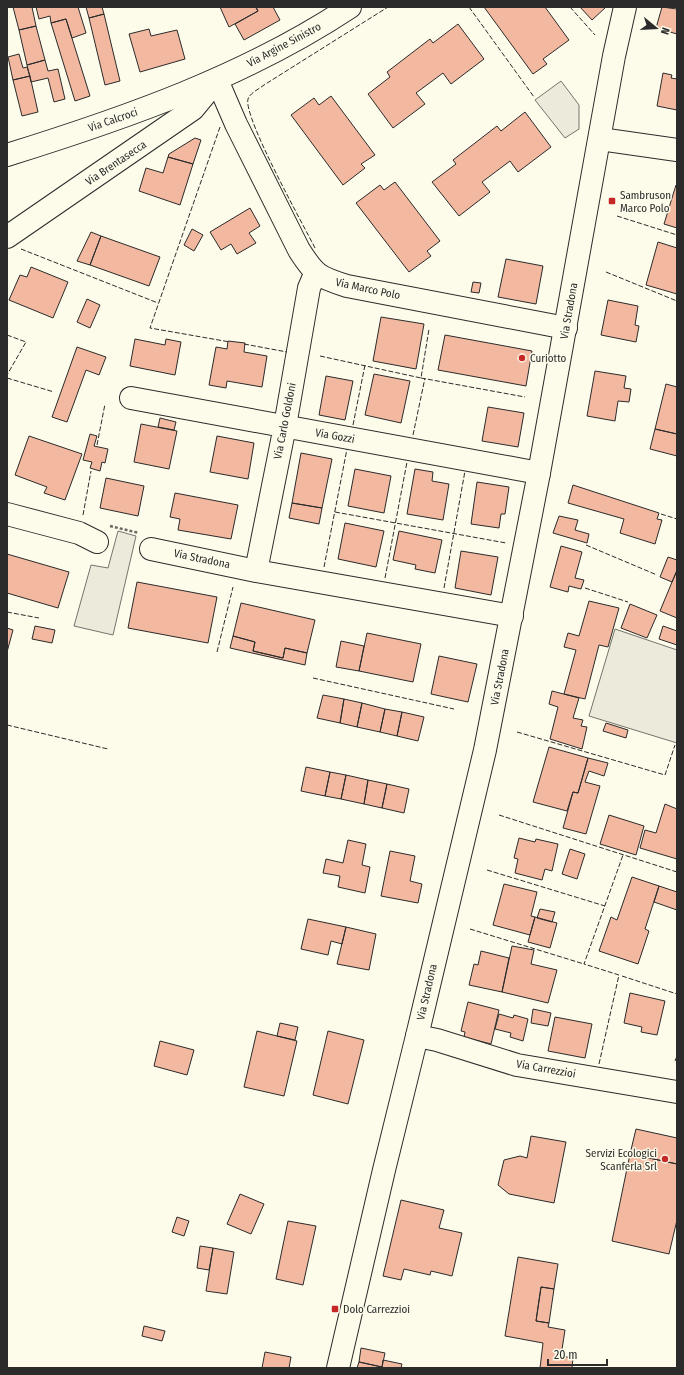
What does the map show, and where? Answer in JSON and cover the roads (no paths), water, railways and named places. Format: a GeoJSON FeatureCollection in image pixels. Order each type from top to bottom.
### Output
{"type":"FeatureCollection","features":[{"type":"Feature","properties":{"kind":"street","name":"Via Argine Sinistro"},"geometry":{"type":"LineString","coordinates":[[217,80],[273,53],[329,21],[350,7]]}},
{"type":"Feature","properties":{"kind":"street","name":"Via Stradona"},"geometry":{"type":"LineString","coordinates":[[338,1368],[485,750],[539,473],[614,56],[625,7]]}},
{"type":"Feature","properties":{"kind":"street","name":"Via Calcroci"},"geometry":{"type":"LineString","coordinates":[[7,155],[123,117],[217,80]]}},
{"type":"Feature","properties":{"kind":"street","name":"Via Brentasecca"},"geometry":{"type":"LineString","coordinates":[[7,237],[194,109],[217,80]]}},
{"type":"Feature","properties":{"kind":"street","name":"Via Marco Polo"},"geometry":{"type":"LineString","coordinates":[[217,80],[236,124],[299,250],[311,269],[317,274],[328,280],[347,286],[566,328]]}},
{"type":"Feature","properties":{"kind":"street"},"geometry":{"type":"LineString","coordinates":[[600,139],[677,150]]}},
{"type":"Feature","properties":{"kind":"street","name":"Via Carlo Goldoni"},"geometry":{"type":"LineString","coordinates":[[256,570],[309,288],[317,274]]}},
{"type":"Feature","properties":{"kind":"street","name":"Via Gozzi"},"geometry":{"type":"LineString","coordinates":[[131,398],[539,473]]}},
{"type":"Feature","properties":{"kind":"street"},"geometry":{"type":"LineString","coordinates":[[7,514],[79,533],[98,542]]}},
{"type":"Feature","properties":{"kind":"street","name":"Via Stradona"},"geometry":{"type":"LineString","coordinates":[[152,549],[256,570],[512,616]]}},
{"type":"Feature","properties":{"kind":"street","name":"Via Carrezzioi"},"geometry":{"type":"LineString","coordinates":[[417,1036],[437,1040],[516,1065],[677,1092]]}},
{"type":"Feature","properties":{"kind":"place","name":"Sambruson Marco Polo"},"geometry":{"type":"Point","coordinates":[612,201]}},
{"type":"Feature","properties":{"kind":"place","name":"Curiotto"},"geometry":{"type":"Point","coordinates":[522,358]}},
{"type":"Feature","properties":{"kind":"place","name":"Servizi Ecologici Scanferla Srl"},"geometry":{"type":"Point","coordinates":[665,1159]}},
{"type":"Feature","properties":{"kind":"place","name":"Dolo Carrezzioi"},"geometry":{"type":"Point","coordinates":[335,1309]}}]}
